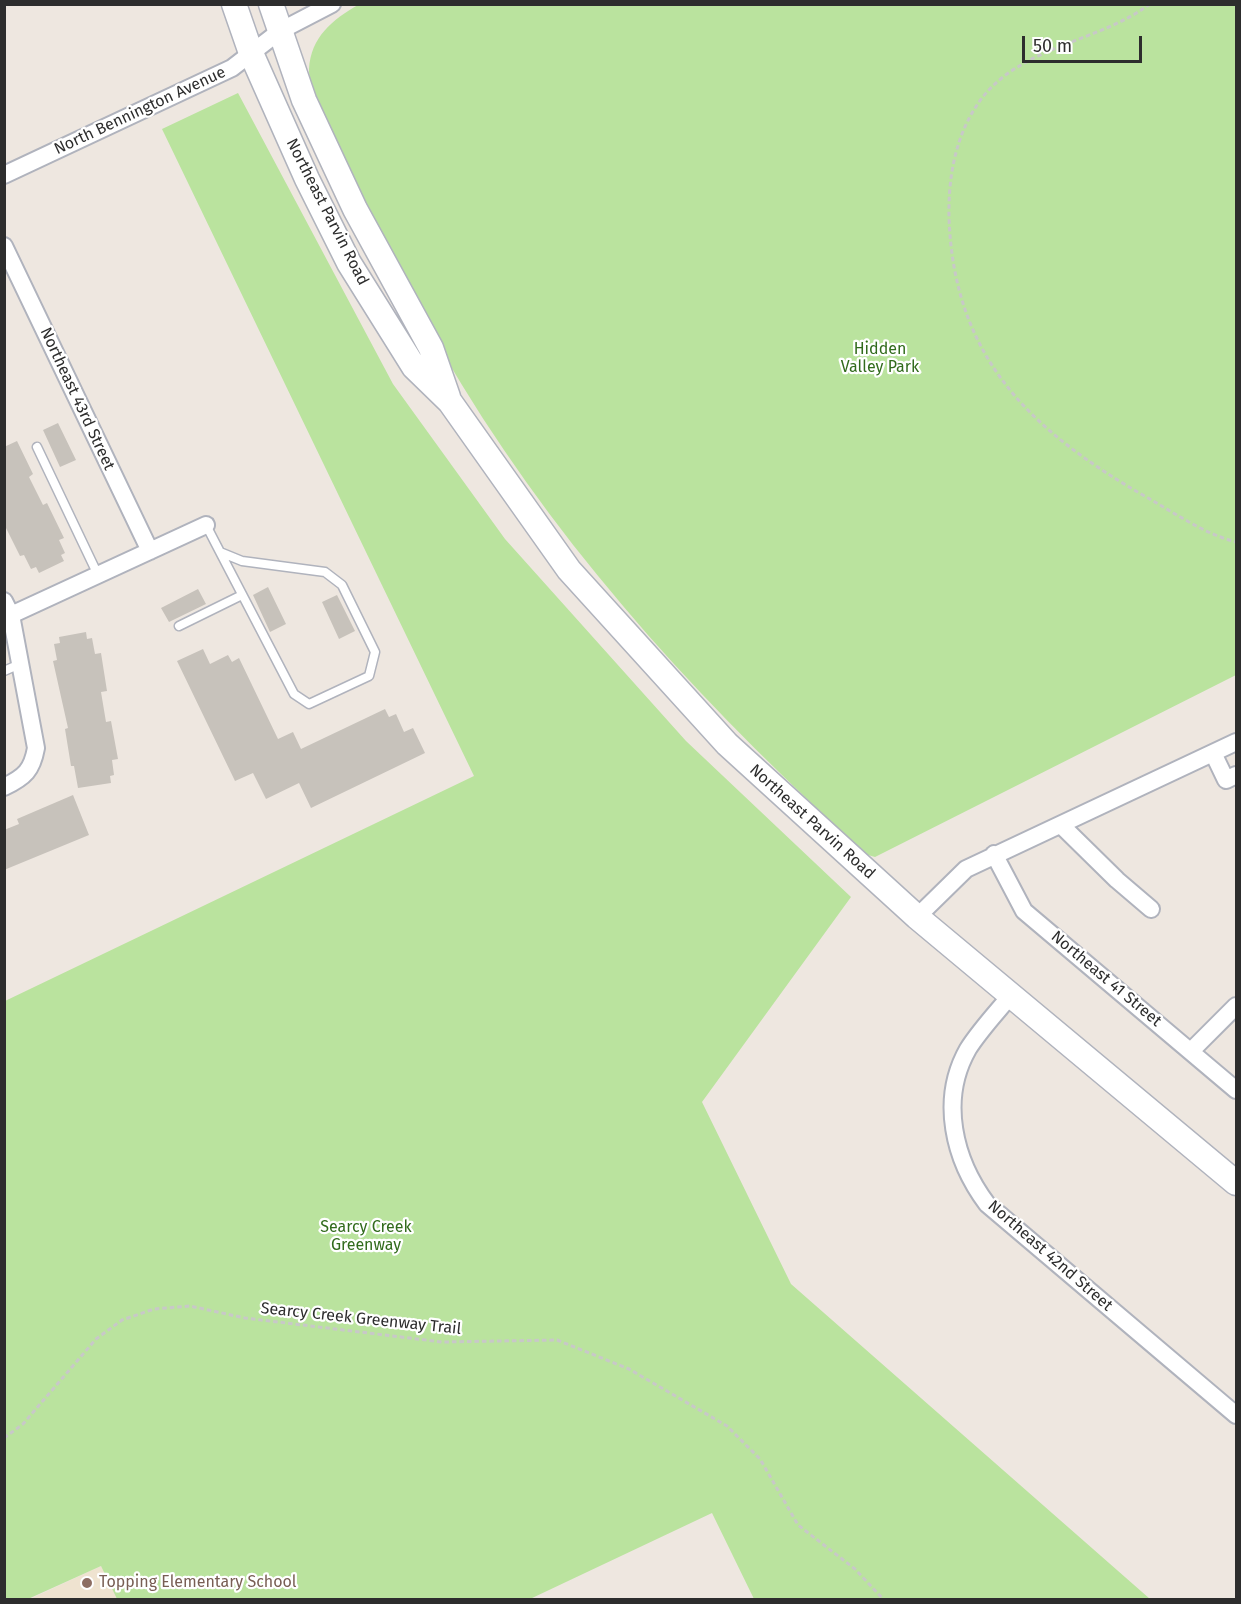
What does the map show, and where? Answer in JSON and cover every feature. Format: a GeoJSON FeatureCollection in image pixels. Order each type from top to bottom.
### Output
{"type":"FeatureCollection","features":[{"type":"Feature","properties":{"kind":"main road","name":"Northeast Parvin Road"},"geometry":{"type":"LineString","coordinates":[[234,4],[251,53],[307,179],[349,263],[414,367],[450,402],[569,570],[727,744],[917,917],[1236,1183]]}},
{"type":"Feature","properties":{"kind":"main road","name":"Northeast Parvin Road"},"geometry":{"type":"LineString","coordinates":[[271,4],[304,100],[355,209],[431,348],[450,402]]}},
{"type":"Feature","properties":{"kind":"street","name":"North Bennington Avenue"},"geometry":{"type":"LineString","coordinates":[[4,175],[232,68],[280,31],[332,4]]}},
{"type":"Feature","properties":{"kind":"street","name":"Northeast 43rd Street"},"geometry":{"type":"LineString","coordinates":[[4,246],[150,551]]}},
{"type":"Feature","properties":{"kind":"street"},"geometry":{"type":"LineString","coordinates":[[4,786],[23,778],[33,766],[36,748],[8,608],[98,575],[206,525]]}},
{"type":"Feature","properties":{"kind":"street"},"geometry":{"type":"LineString","coordinates":[[917,917],[966,869],[1236,742]]}},
{"type":"Feature","properties":{"kind":"street"},"geometry":{"type":"LineString","coordinates":[[1213,753],[1226,780],[1236,775]]}},
{"type":"Feature","properties":{"kind":"street"},"geometry":{"type":"LineString","coordinates":[[1061,825],[1151,909]]}},
{"type":"Feature","properties":{"kind":"street","name":"Northeast 41 Street"},"geometry":{"type":"LineString","coordinates":[[994,854],[1024,911],[1236,1090]]}},
{"type":"Feature","properties":{"kind":"street","name":"Northeast 42nd Street"},"geometry":{"type":"LineString","coordinates":[[1011,995],[969,1048],[958,1071],[952,1110],[955,1136],[960,1159],[973,1185],[987,1204],[1236,1415]]}},
{"type":"Feature","properties":{"kind":"street"},"geometry":{"type":"LineString","coordinates":[[1191,1051],[1236,1006]]}},
{"type":"Feature","properties":{"kind":"lane"},"geometry":{"type":"LineString","coordinates":[[37,447],[98,575]]}},
{"type":"Feature","properties":{"kind":"lane"},"geometry":{"type":"LineString","coordinates":[[206,525],[242,595],[294,694],[309,704],[369,676],[375,652],[342,585],[325,572],[242,561],[220,552]]}},
{"type":"Feature","properties":{"kind":"lane"},"geometry":{"type":"LineString","coordinates":[[180,626],[242,595]]}},
{"type":"Feature","properties":{"kind":"lane"},"geometry":{"type":"LineString","coordinates":[[4,671],[20,664]]}},
{"type":"Feature","properties":{"kind":"path"},"geometry":{"type":"LineString","coordinates":[[1150,4],[1107,30],[1029,61],[1000,80],[983,98],[967,122],[959,141],[952,174],[949,207],[954,265],[964,309],[980,345],[1002,380],[1031,416],[1064,443],[1124,484],[1211,532],[1236,542]]}},
{"type":"Feature","properties":{"kind":"path","name":"Searcy Creek Greenway Trail"},"geometry":{"type":"LineString","coordinates":[[4,1438],[23,1424],[96,1339],[122,1320],[154,1309],[190,1306],[256,1320],[442,1342],[557,1340],[629,1369],[726,1426],[760,1459],[798,1525],[855,1569],[884,1599]]}},
{"type":"Feature","properties":{"kind":"shaded area","name":"Topping Elementary School"},"geometry":{"type":"Polygon","coordinates":[[[101,1566],[117,1599],[28,1600],[101,1566]]]}},
{"type":"Feature","properties":{"kind":"green space","name":"Hidden Valley Park"},"geometry":{"type":"Polygon","coordinates":[[[358,5],[1236,5],[1236,675],[875,857],[868,855],[755,748],[648,635],[549,514],[504,450],[448,362],[339,152],[310,82],[311,58],[319,39],[332,23],[358,5]]]}},
{"type":"Feature","properties":{"kind":"green space","name":"Searcy Creek Greenway"},"geometry":{"type":"Polygon","coordinates":[[[238,93],[393,384],[505,539],[686,741],[851,897],[702,1102],[791,1284],[1150,1599],[754,1599],[712,1513],[530,1599],[117,1599],[101,1566],[28,1599],[5,1599],[5,1001],[474,776],[162,129],[238,93]]]}},
{"type":"Feature","properties":{"kind":"building"},"geometry":{"type":"Polygon","coordinates":[[[58,423],[76,460],[60,467],[43,430],[58,423]]]}},
{"type":"Feature","properties":{"kind":"building"},"geometry":{"type":"Polygon","coordinates":[[[17,441],[33,474],[29,477],[43,505],[47,503],[64,538],[59,540],[65,553],[61,555],[64,561],[39,573],[36,567],[31,569],[24,555],[20,556],[4,524],[4,447],[17,441]]]}},
{"type":"Feature","properties":{"kind":"building"},"geometry":{"type":"Polygon","coordinates":[[[268,587],[286,624],[270,632],[253,595],[268,587]]]}},
{"type":"Feature","properties":{"kind":"building"},"geometry":{"type":"Polygon","coordinates":[[[198,589],[206,604],[169,622],[161,608],[198,589]]]}},
{"type":"Feature","properties":{"kind":"building"},"geometry":{"type":"Polygon","coordinates":[[[337,595],[355,631],[339,639],[322,602],[337,595]]]}},
{"type":"Feature","properties":{"kind":"building"},"geometry":{"type":"Polygon","coordinates":[[[86,632],[87,639],[92,638],[95,654],[101,653],[107,691],[101,692],[106,722],[111,721],[118,759],[112,760],[114,775],[110,776],[111,783],[78,788],[74,766],[71,766],[65,729],[68,728],[53,661],[57,660],[54,644],[60,643],[59,637],[86,632]]]}},
{"type":"Feature","properties":{"kind":"building"},"geometry":{"type":"Polygon","coordinates":[[[203,649],[210,664],[228,655],[232,662],[239,658],[278,739],[293,732],[301,749],[385,709],[389,717],[396,714],[404,732],[413,728],[425,753],[311,808],[299,783],[266,799],[253,773],[235,781],[177,661],[203,649]]]}},
{"type":"Feature","properties":{"kind":"building"},"geometry":{"type":"Polygon","coordinates":[[[73,795],[89,835],[4,870],[4,830],[19,824],[17,819],[73,795]]]}},
{"type":"Feature","properties":{"kind":"place","name":"Topping Elementary School"},"geometry":{"type":"Point","coordinates":[87,1583]}}]}
